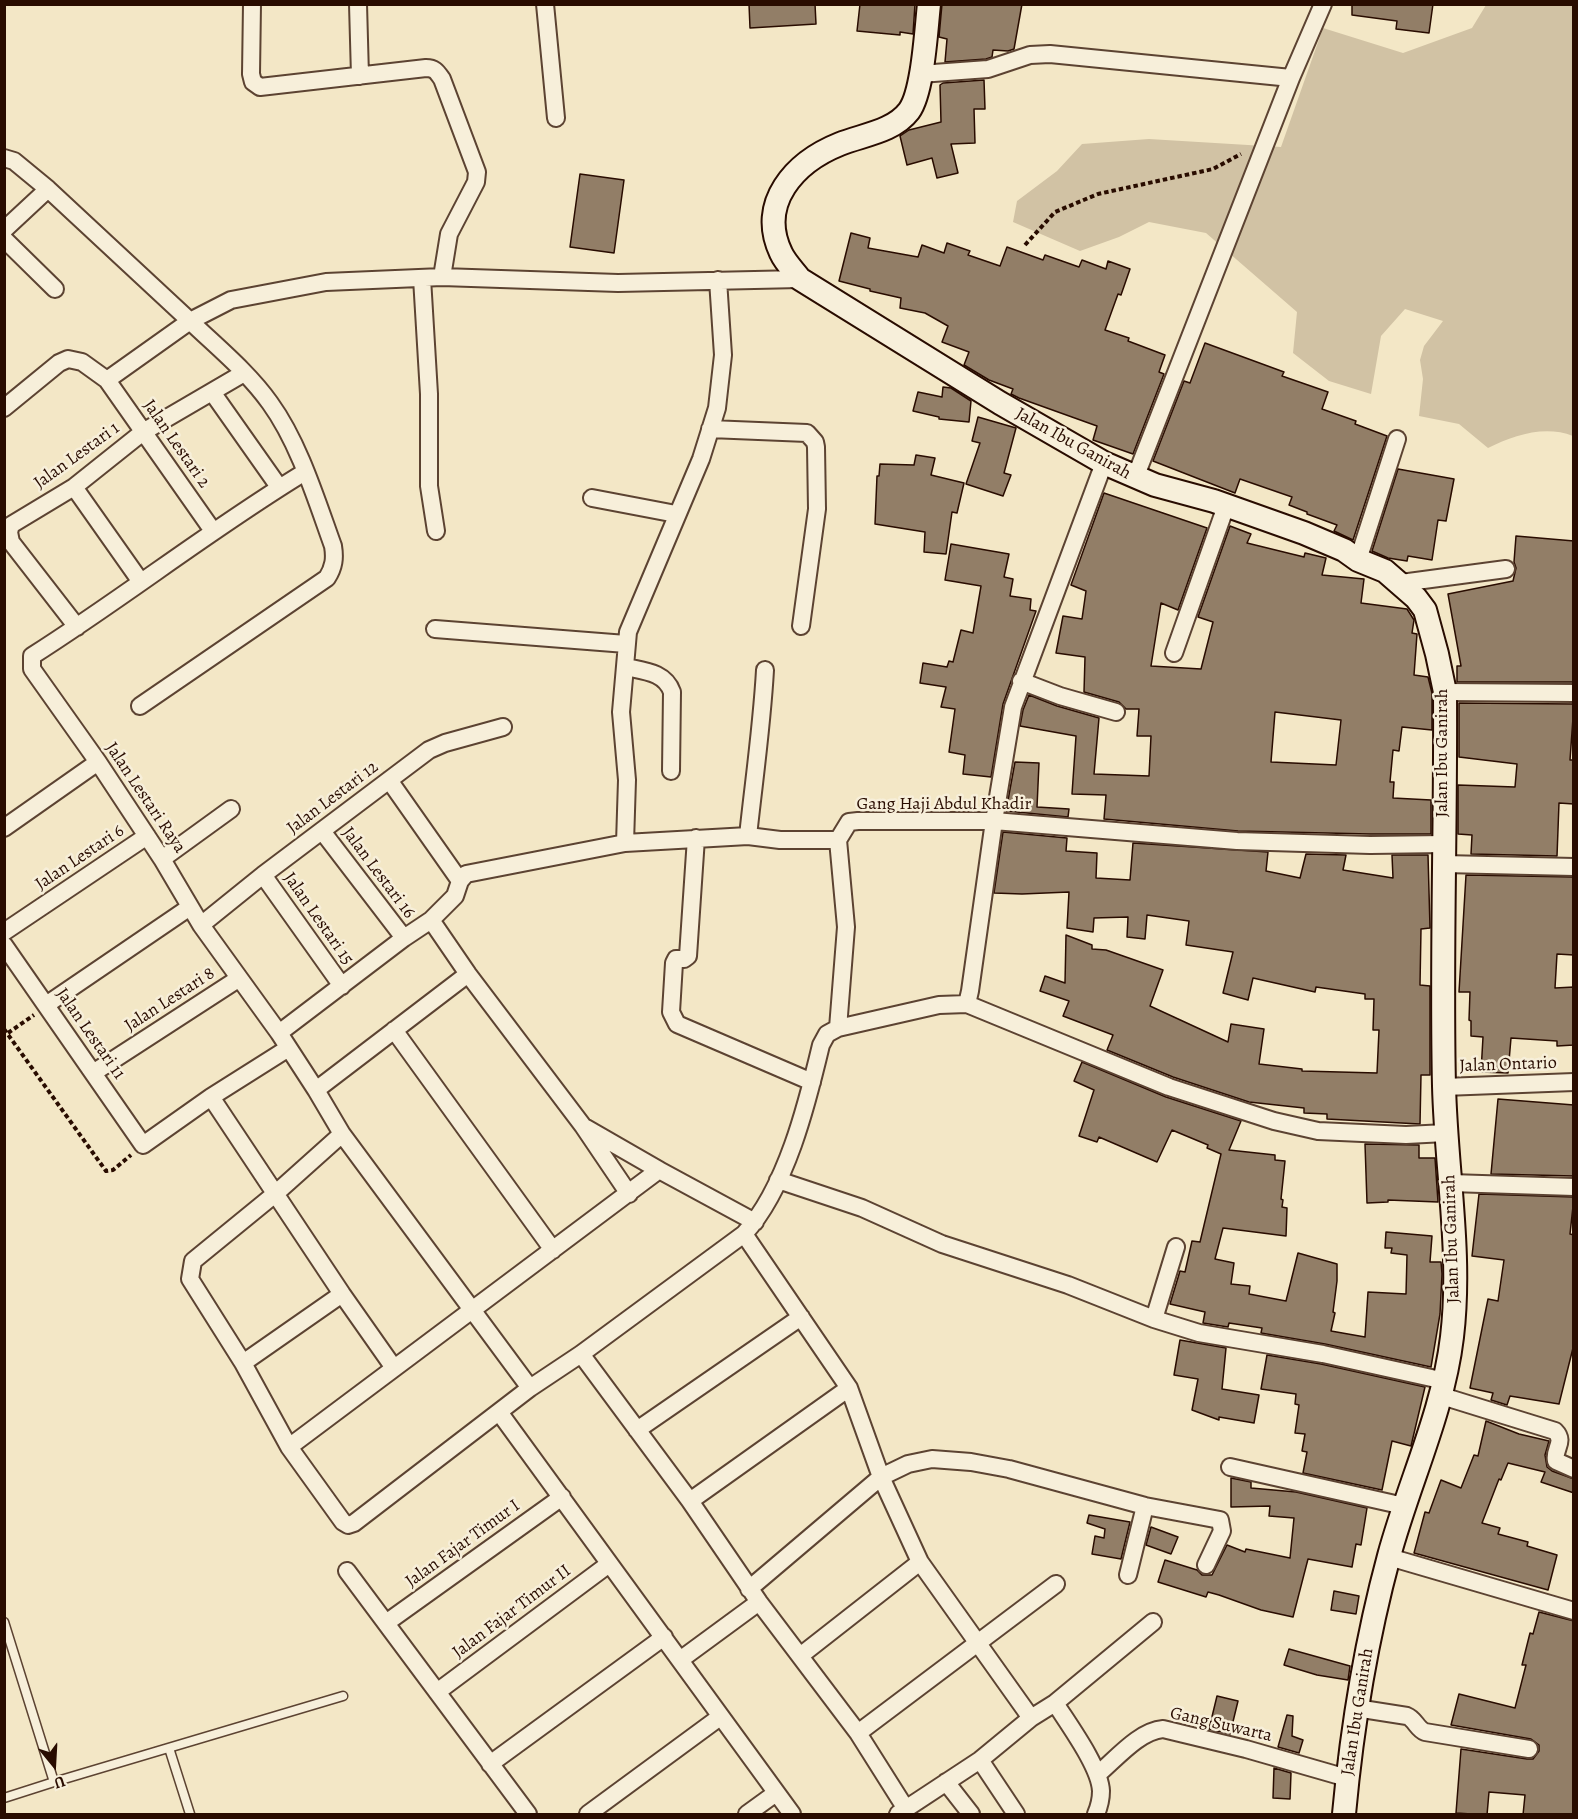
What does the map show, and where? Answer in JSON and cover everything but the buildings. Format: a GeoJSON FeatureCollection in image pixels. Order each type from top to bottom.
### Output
{"type":"FeatureCollection","features":[{"type":"Feature","properties":{"kind":"main road","name":"Jalan Ibu Ganirah"},"geometry":{"type":"LineString","coordinates":[[929,4],[914,103],[900,121],[822,152],[802,165],[786,184],[775,205],[774,231],[781,254],[800,279],[1000,403],[1104,463],[1135,478],[1226,506],[1314,538],[1385,571],[1416,597],[1425,610],[1437,654],[1445,692],[1444,1087],[1451,1183],[1455,1292],[1452,1336],[1444,1388],[1389,1557],[1356,1708],[1344,1815]]}},
{"type":"Feature","properties":{"kind":"street"},"geometry":{"type":"LineString","coordinates":[[252,4],[251,74],[254,82],[260,87],[432,68],[442,79],[477,172],[477,182],[449,234],[442,277]]}},
{"type":"Feature","properties":{"kind":"street"},"geometry":{"type":"LineString","coordinates":[[358,4],[360,76]]}},
{"type":"Feature","properties":{"kind":"street"},"geometry":{"type":"LineString","coordinates":[[545,4],[556,118]]}},
{"type":"Feature","properties":{"kind":"street"},"geometry":{"type":"LineString","coordinates":[[1135,478],[1291,78],[1323,4]]}},
{"type":"Feature","properties":{"kind":"street"},"geometry":{"type":"LineString","coordinates":[[920,74],[988,69],[1030,55],[1050,54],[1291,78]]}},
{"type":"Feature","properties":{"kind":"street"},"geometry":{"type":"LineString","coordinates":[[4,158],[14,161],[48,189],[244,373],[270,403],[288,435],[333,546],[335,558],[333,569],[327,578],[140,706]]}},
{"type":"Feature","properties":{"kind":"street"},"geometry":{"type":"LineString","coordinates":[[4,230],[48,189]]}},
{"type":"Feature","properties":{"kind":"street"},"geometry":{"type":"LineString","coordinates":[[4,239],[56,289]]}},
{"type":"Feature","properties":{"kind":"street"},"geometry":{"type":"LineString","coordinates":[[4,408],[59,363],[68,359],[81,362],[107,380],[190,321],[231,300],[294,287],[326,282],[442,277],[618,283],[800,279]]}},
{"type":"Feature","properties":{"kind":"street"},"geometry":{"type":"LineString","coordinates":[[422,278],[429,394],[429,486],[436,531]]}},
{"type":"Feature","properties":{"kind":"street"},"geometry":{"type":"LineString","coordinates":[[625,843],[627,780],[621,712],[626,644],[628,632],[701,459],[717,408],[723,355],[718,280]]}},
{"type":"Feature","properties":{"kind":"street","name":"Jalan Lestari 1"},"geometry":{"type":"LineString","coordinates":[[78,627],[9,537],[11,525],[74,487],[143,432],[244,373]]}},
{"type":"Feature","properties":{"kind":"street","name":"Jalan Lestari 2"},"geometry":{"type":"LineString","coordinates":[[107,380],[213,531]]}},
{"type":"Feature","properties":{"kind":"street"},"geometry":{"type":"LineString","coordinates":[[212,392],[279,487]]}},
{"type":"Feature","properties":{"kind":"street"},"geometry":{"type":"LineString","coordinates":[[710,429],[807,433],[815,442],[817,509],[801,626]]}},
{"type":"Feature","properties":{"kind":"street"},"geometry":{"type":"LineString","coordinates":[[1358,560],[1397,439]]}},
{"type":"Feature","properties":{"kind":"street"},"geometry":{"type":"LineString","coordinates":[[967,1004],[1013,707],[1104,463]]}},
{"type":"Feature","properties":{"kind":"street","name":"Jalan Lestari Raya"},"geometry":{"type":"LineString","coordinates":[[304,473],[213,531],[78,627],[32,656],[32,669],[98,762],[238,980],[279,1033],[342,1134],[530,1388]]}},
{"type":"Feature","properties":{"kind":"street"},"geometry":{"type":"LineString","coordinates":[[74,487],[141,582]]}},
{"type":"Feature","properties":{"kind":"street"},"geometry":{"type":"LineString","coordinates":[[592,498],[676,514]]}},
{"type":"Feature","properties":{"kind":"street"},"geometry":{"type":"LineString","coordinates":[[1174,653],[1226,506]]}},
{"type":"Feature","properties":{"kind":"street"},"geometry":{"type":"LineString","coordinates":[[1401,583],[1506,569]]}},
{"type":"Feature","properties":{"kind":"street"},"geometry":{"type":"LineString","coordinates":[[435,629],[626,644]]}},
{"type":"Feature","properties":{"kind":"street"},"geometry":{"type":"LineString","coordinates":[[626,667],[656,674],[667,681],[670,687],[672,692],[671,771]]}},
{"type":"Feature","properties":{"kind":"street"},"geometry":{"type":"LineString","coordinates":[[748,836],[757,747],[763,716],[765,670]]}},
{"type":"Feature","properties":{"kind":"street"},"geometry":{"type":"LineString","coordinates":[[1021,681],[1060,696],[1116,712]]}},
{"type":"Feature","properties":{"kind":"street"},"geometry":{"type":"LineString","coordinates":[[1445,692],[1574,693]]}},
{"type":"Feature","properties":{"kind":"street","name":"Jalan Lestari 12"},"geometry":{"type":"LineString","coordinates":[[201,925],[263,875],[429,750],[445,743],[502,727]]}},
{"type":"Feature","properties":{"kind":"street"},"geometry":{"type":"LineString","coordinates":[[4,828],[98,762]]}},
{"type":"Feature","properties":{"kind":"street"},"geometry":{"type":"LineString","coordinates":[[389,780],[460,881]]}},
{"type":"Feature","properties":{"kind":"street"},"geometry":{"type":"LineString","coordinates":[[162,859],[231,809]]}},
{"type":"Feature","properties":{"kind":"street","name":"Gang Haji Abdul Khadir"},"geometry":{"type":"LineString","coordinates":[[838,840],[849,822],[994,821],[1237,841],[1370,845],[1574,867]]}},
{"type":"Feature","properties":{"kind":"street","name":"Jalan Lestari 16"},"geometry":{"type":"LineString","coordinates":[[322,831],[404,938]]}},
{"type":"Feature","properties":{"kind":"street","name":"Jalan Lestari 6"},"geometry":{"type":"LineString","coordinates":[[4,932],[147,836]]}},
{"type":"Feature","properties":{"kind":"street"},"geometry":{"type":"LineString","coordinates":[[279,1033],[431,920],[454,896],[463,876],[472,871],[625,843],[748,836],[780,840],[838,840],[846,927],[838,1028]]}},
{"type":"Feature","properties":{"kind":"street"},"geometry":{"type":"LineString","coordinates":[[696,838],[688,956],[684,959],[676,959],[674,963],[670,1012],[677,1024],[812,1082]]}},
{"type":"Feature","properties":{"kind":"street","name":"Jalan Lestari 15"},"geometry":{"type":"LineString","coordinates":[[263,875],[342,986]]}},
{"type":"Feature","properties":{"kind":"street"},"geometry":{"type":"LineString","coordinates":[[46,1005],[190,907]]}},
{"type":"Feature","properties":{"kind":"street"},"geometry":{"type":"LineString","coordinates":[[431,920],[468,974],[583,1126],[629,1194]]}},
{"type":"Feature","properties":{"kind":"street","name":"Jalan Lestari 11"},"geometry":{"type":"LineString","coordinates":[[4,945],[143,1145]]}},
{"type":"Feature","properties":{"kind":"street"},"geometry":{"type":"LineString","coordinates":[[316,1090],[468,974]]}},
{"type":"Feature","properties":{"kind":"street","name":"Jalan Lestari 8"},"geometry":{"type":"LineString","coordinates":[[93,1073],[238,980]]}},
{"type":"Feature","properties":{"kind":"street"},"geometry":{"type":"LineString","coordinates":[[342,1134],[275,1194],[193,1261],[190,1279],[243,1363],[289,1447],[343,1522],[348,1525],[354,1523],[530,1388],[581,1354],[750,1228],[778,1180],[796,1136],[821,1045],[827,1034],[838,1028],[939,1005],[967,1004],[1169,1088],[1274,1121],[1318,1131],[1406,1135],[1446,1133]]}},
{"type":"Feature","properties":{"kind":"street"},"geometry":{"type":"LineString","coordinates":[[394,1030],[553,1250]]}},
{"type":"Feature","properties":{"kind":"street"},"geometry":{"type":"LineString","coordinates":[[143,1145],[211,1097],[287,1049]]}},
{"type":"Feature","properties":{"kind":"street","name":"Jalan Ontario"},"geometry":{"type":"LineString","coordinates":[[1444,1087],[1574,1083]]}},
{"type":"Feature","properties":{"kind":"street"},"geometry":{"type":"LineString","coordinates":[[211,1097],[394,1368]]}},
{"type":"Feature","properties":{"kind":"street"},"geometry":{"type":"LineString","coordinates":[[583,1126],[659,1170],[750,1228],[801,1317],[849,1388],[881,1478],[920,1562],[1031,1718]]}},
{"type":"Feature","properties":{"kind":"street"},"geometry":{"type":"LineString","coordinates":[[289,1447],[659,1170]]}},
{"type":"Feature","properties":{"kind":"street"},"geometry":{"type":"LineString","coordinates":[[778,1180],[862,1208],[942,1244],[1068,1285],[1154,1320],[1199,1333],[1323,1354],[1444,1388],[1555,1431],[1561,1440],[1555,1457],[1556,1461],[1574,1469]]}},
{"type":"Feature","properties":{"kind":"street"},"geometry":{"type":"LineString","coordinates":[[1451,1183],[1574,1187]]}},
{"type":"Feature","properties":{"kind":"street"},"geometry":{"type":"LineString","coordinates":[[1154,1320],[1176,1247]]}},
{"type":"Feature","properties":{"kind":"street"},"geometry":{"type":"LineString","coordinates":[[243,1363],[342,1294]]}},
{"type":"Feature","properties":{"kind":"street"},"geometry":{"type":"LineString","coordinates":[[637,1430],[801,1317]]}},
{"type":"Feature","properties":{"kind":"street"},"geometry":{"type":"LineString","coordinates":[[581,1354],[690,1501],[754,1596],[858,1733],[902,1812],[980,1760],[1031,1718],[1055,1703],[1154,1622]]}},
{"type":"Feature","properties":{"kind":"street"},"geometry":{"type":"LineString","coordinates":[[690,1501],[849,1388]]}},
{"type":"Feature","properties":{"kind":"street"},"geometry":{"type":"LineString","coordinates":[[500,1412],[792,1815]]}},
{"type":"Feature","properties":{"kind":"street"},"geometry":{"type":"LineString","coordinates":[[680,1660],[754,1596],[881,1478],[908,1464],[932,1459],[971,1462],[1009,1469],[1145,1506],[1220,1520],[1222,1531],[1206,1565]]}},
{"type":"Feature","properties":{"kind":"street"},"geometry":{"type":"LineString","coordinates":[[1230,1467],[1404,1506]]}},
{"type":"Feature","properties":{"kind":"street","name":"Jalan Fajar Timur I"},"geometry":{"type":"LineString","coordinates":[[386,1623],[562,1497]]}},
{"type":"Feature","properties":{"kind":"street"},"geometry":{"type":"LineString","coordinates":[[1128,1575],[1145,1506]]}},
{"type":"Feature","properties":{"kind":"street"},"geometry":{"type":"LineString","coordinates":[[1389,1557],[1574,1611]]}},
{"type":"Feature","properties":{"kind":"street"},"geometry":{"type":"LineString","coordinates":[[800,1656],[920,1562]]}},
{"type":"Feature","properties":{"kind":"street","name":"Jalan Fajar Timur II"},"geometry":{"type":"LineString","coordinates":[[437,1692],[609,1564]]}},
{"type":"Feature","properties":{"kind":"street"},"geometry":{"type":"LineString","coordinates":[[347,1571],[528,1815]]}},
{"type":"Feature","properties":{"kind":"street"},"geometry":{"type":"LineString","coordinates":[[858,1733],[1056,1584]]}},
{"type":"Feature","properties":{"kind":"street"},"geometry":{"type":"LineString","coordinates":[[490,1764],[664,1637]]}},
{"type":"Feature","properties":{"kind":"street"},"geometry":{"type":"LineString","coordinates":[[1055,1703],[1098,1774],[1101,1790],[1096,1815]]}},
{"type":"Feature","properties":{"kind":"street"},"geometry":{"type":"LineString","coordinates":[[1356,1708],[1407,1716],[1425,1732],[1529,1749]]}},
{"type":"Feature","properties":{"kind":"street"},"geometry":{"type":"LineString","coordinates":[[588,1815],[720,1717]]}},
{"type":"Feature","properties":{"kind":"street","name":"Gang Suwarta"},"geometry":{"type":"LineString","coordinates":[[1098,1774],[1144,1736],[1155,1730],[1163,1729],[1246,1749],[1347,1778]]}},
{"type":"Feature","properties":{"kind":"street"},"geometry":{"type":"LineString","coordinates":[[980,1760],[1016,1815]]}},
{"type":"Feature","properties":{"kind":"street"},"geometry":{"type":"LineString","coordinates":[[946,1782],[971,1815]]}},
{"type":"Feature","properties":{"kind":"street"},"geometry":{"type":"LineString","coordinates":[[747,1815],[776,1793]]}},
{"type":"Feature","properties":{"kind":"lane"},"geometry":{"type":"LineString","coordinates":[[4,1622],[54,1782]]}},
{"type":"Feature","properties":{"kind":"lane"},"geometry":{"type":"LineString","coordinates":[[4,1798],[343,1696]]}},
{"type":"Feature","properties":{"kind":"lane"},"geometry":{"type":"LineString","coordinates":[[169,1748],[190,1815]]}},
{"type":"Feature","properties":{"kind":"path"},"geometry":{"type":"LineString","coordinates":[[1025,245],[1055,212],[1098,194],[1213,169],[1266,142]]}},
{"type":"Feature","properties":{"kind":"path"},"geometry":{"type":"LineString","coordinates":[[8,1034],[46,1005]]}},
{"type":"Feature","properties":{"kind":"path"},"geometry":{"type":"LineString","coordinates":[[4,1029],[106,1170],[113,1170],[143,1145]]}},
{"type":"Feature","properties":{"kind":"shaded area"},"geometry":{"type":"Polygon","coordinates":[[[1486,5],[1573,5],[1573,436],[1552,431],[1530,433],[1488,448],[1459,424],[1419,416],[1423,379],[1420,360],[1424,346],[1443,321],[1405,309],[1381,336],[1371,394],[1329,381],[1293,353],[1297,312],[1206,233],[1149,222],[1119,237],[1080,251],[1013,222],[1017,201],[1057,171],[1082,144],[1149,139],[1281,147],[1323,28],[1403,53],[1472,28],[1486,5]]]}}]}
